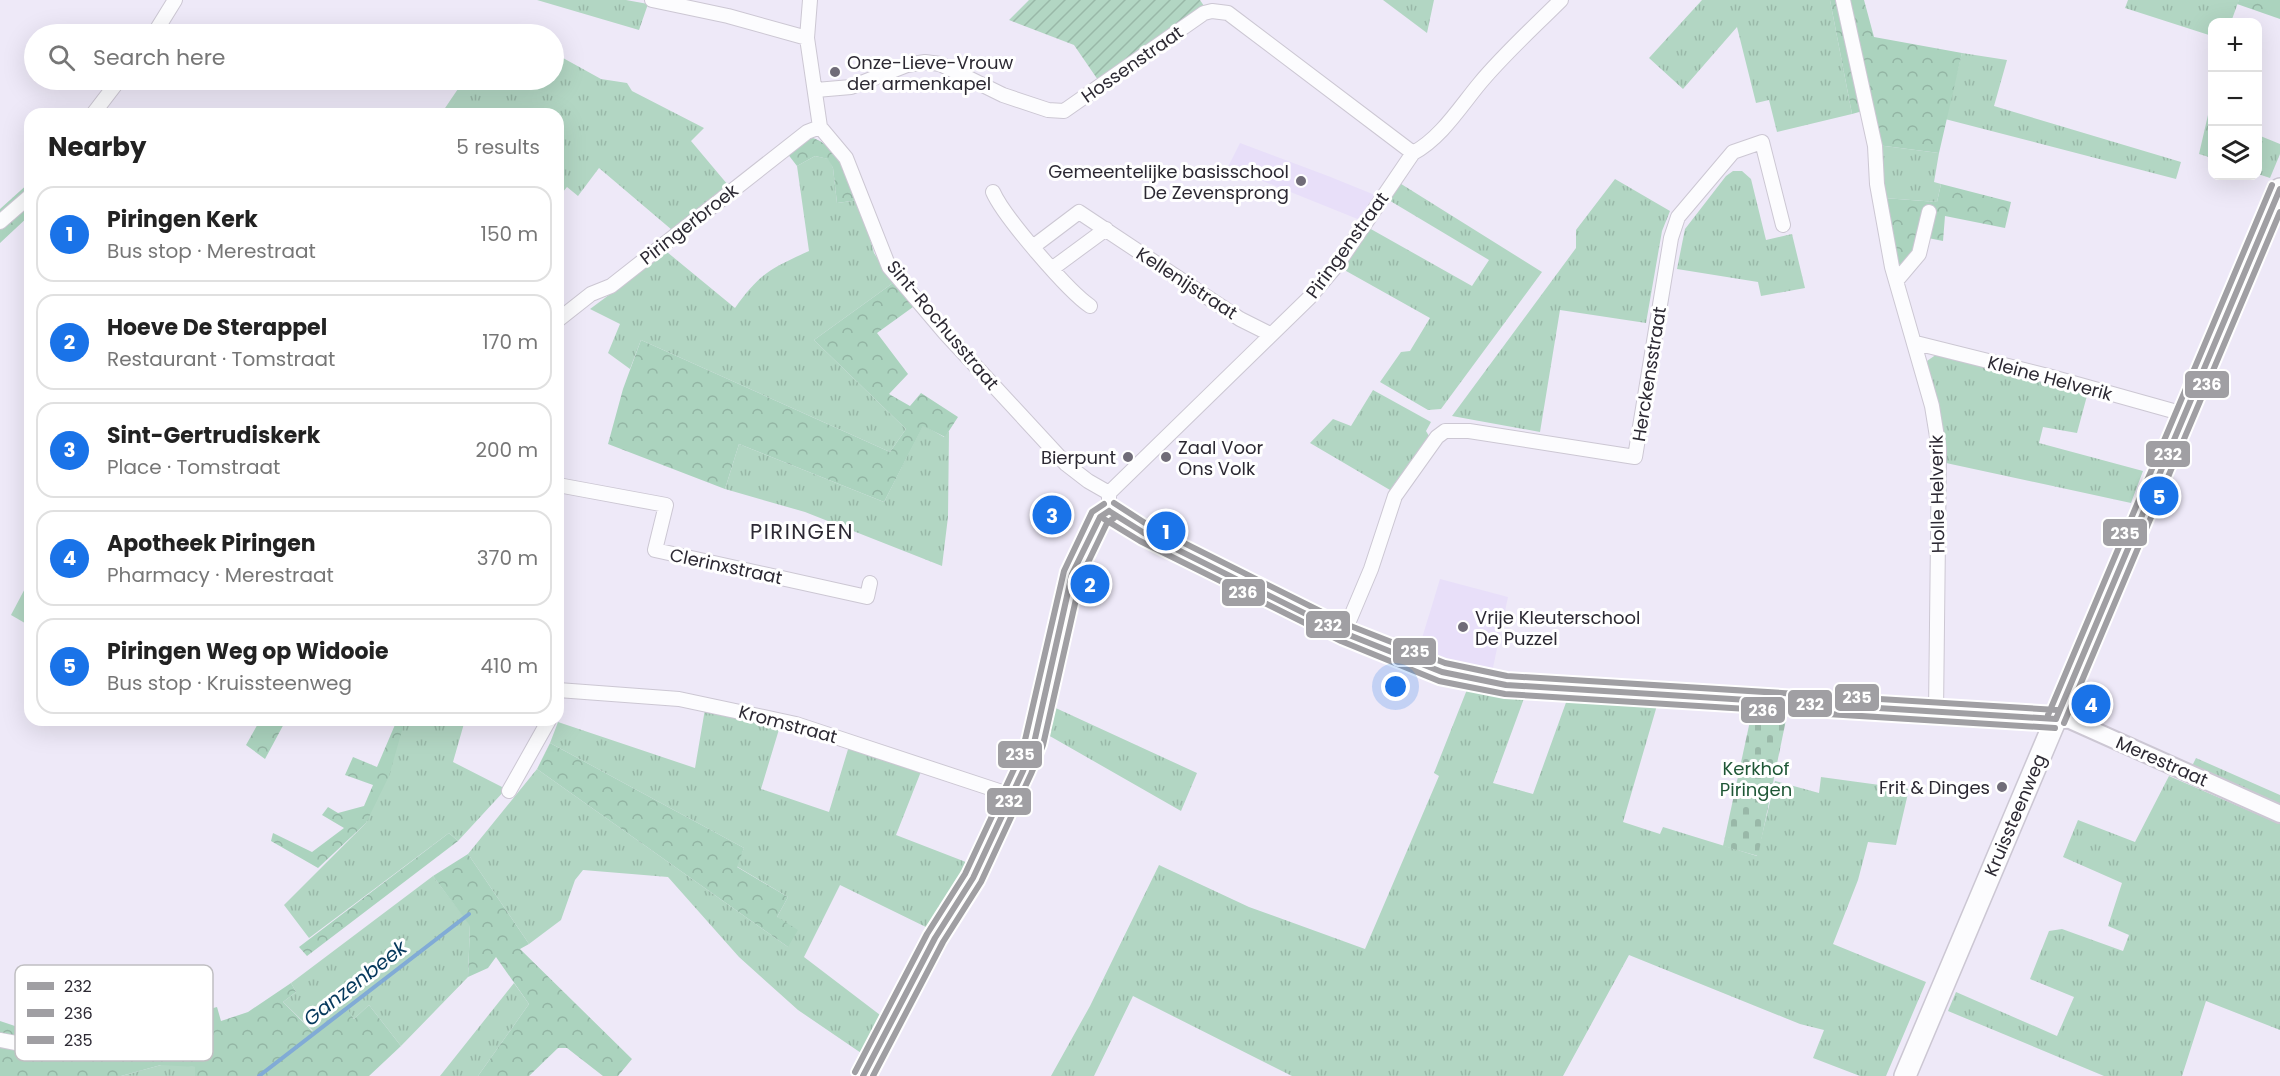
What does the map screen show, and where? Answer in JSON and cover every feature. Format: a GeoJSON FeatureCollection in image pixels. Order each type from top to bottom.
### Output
{"type":"FeatureCollection","features":[{"type":"Feature","properties":{"kind":"main road","name":"Kruissteenweg"},"geometry":{"type":"LineString","coordinates":[[1905,1076],[2280,189]]}},
{"type":"Feature","properties":{"kind":"street"},"geometry":{"type":"LineString","coordinates":[[160,24],[175,0]]}},
{"type":"Feature","properties":{"kind":"street"},"geometry":{"type":"LineString","coordinates":[[651,0],[728,16],[807,38]]}},
{"type":"Feature","properties":{"kind":"street"},"geometry":{"type":"LineString","coordinates":[[810,0],[807,38],[820,126]]}},
{"type":"Feature","properties":{"kind":"street","name":"Piringenstraat"},"geometry":{"type":"LineString","coordinates":[[1109,493],[1302,305],[1337,265],[1413,153],[1423,148],[1449,122],[1479,84],[1560,0]]}},
{"type":"Feature","properties":{"kind":"street","name":"Holle Helverik"},"geometry":{"type":"LineString","coordinates":[[1844,0],[1875,146],[1885,233],[1932,406],[1939,449],[1936,712]]}},
{"type":"Feature","properties":{"kind":"street","name":"Hossenstraat"},"geometry":{"type":"LineString","coordinates":[[816,90],[850,87],[907,65],[925,62],[940,64],[1003,95],[1048,110],[1065,111],[1204,13],[1221,11],[1228,13],[1289,58],[1413,153]]}},
{"type":"Feature","properties":{"kind":"street"},"geometry":{"type":"LineString","coordinates":[[98,108],[111,90]]}},
{"type":"Feature","properties":{"kind":"street","name":"Piringerbroek"},"geometry":{"type":"LineString","coordinates":[[564,315],[591,294],[611,286],[807,132],[820,126]]}},
{"type":"Feature","properties":{"kind":"street","name":"Sint-Rochusstraat"},"geometry":{"type":"LineString","coordinates":[[820,126],[846,158],[889,267],[945,333],[1066,464],[1109,493]]}},
{"type":"Feature","properties":{"kind":"street","name":"Herckensstraat"},"geometry":{"type":"LineString","coordinates":[[1344,633],[1371,569],[1395,496],[1437,437],[1445,431],[1469,431],[1635,457],[1671,238],[1678,217],[1732,152],[1762,142],[1782,225]]}},
{"type":"Feature","properties":{"kind":"street"},"geometry":{"type":"LineString","coordinates":[[993,192],[998,205],[1079,298],[1090,306]]}},
{"type":"Feature","properties":{"kind":"street"},"geometry":{"type":"LineString","coordinates":[[0,222],[24,201]]}},
{"type":"Feature","properties":{"kind":"street","name":"Kellenijstraat"},"geometry":{"type":"LineString","coordinates":[[1034,246],[1079,212],[1240,319],[1270,334]]}},
{"type":"Feature","properties":{"kind":"street"},"geometry":{"type":"LineString","coordinates":[[1897,280],[1919,254],[1929,212]]}},
{"type":"Feature","properties":{"kind":"street"},"geometry":{"type":"LineString","coordinates":[[1053,268],[1106,229]]}},
{"type":"Feature","properties":{"kind":"street","name":"Kleine Helverik"},"geometry":{"type":"LineString","coordinates":[[1916,344],[2048,376],[2184,414]]}},
{"type":"Feature","properties":{"kind":"street","name":"Clerinxstraat"},"geometry":{"type":"LineString","coordinates":[[564,486],[666,505],[655,550],[867,597],[870,583]]}},
{"type":"Feature","properties":{"kind":"street"},"geometry":{"type":"LineString","coordinates":[[863,1076],[935,938],[973,878],[1034,743],[1072,574],[1100,517],[1108,511],[1109,493]]}},
{"type":"Feature","properties":{"kind":"street","name":"Merestraat"},"geometry":{"type":"LineString","coordinates":[[1108,511],[1144,533],[1344,633],[1442,672],[1506,685],[2070,720],[2280,814]]}},
{"type":"Feature","properties":{"kind":"street","name":"Kromstraat"},"geometry":{"type":"LineString","coordinates":[[564,690],[679,699],[786,721],[1011,795]]}},
{"type":"Feature","properties":{"kind":"street"},"geometry":{"type":"LineString","coordinates":[[509,792],[546,726]]}},
{"type":"Feature","properties":{"kind":"street"},"geometry":{"type":"LineString","coordinates":[[0,1040],[15,1043]]}},
{"type":"Feature","properties":{"kind":"shaded area","name":"Gemeentelijke basisschool De Zevensprong"},"geometry":{"type":"Polygon","coordinates":[[[1240,143],[1375,195],[1360,220],[1228,167],[1240,143]]]}},
{"type":"Feature","properties":{"kind":"shaded area","name":"Vrije Kleuterschool De Puzzel"},"geometry":{"type":"Polygon","coordinates":[[[1440,579],[1508,597],[1491,677],[1416,658],[1440,579]]]}},
{"type":"Feature","properties":{"kind":"green space"},"geometry":{"type":"Polygon","coordinates":[[[537,0],[626,0],[648,4],[639,30],[537,0]]]}},
{"type":"Feature","properties":{"kind":"green space"},"geometry":{"type":"Polygon","coordinates":[[[1029,0],[1200,0],[1204,6],[1098,80],[1074,45],[1009,20],[1029,0]]]}},
{"type":"Feature","properties":{"kind":"green space"},"geometry":{"type":"Polygon","coordinates":[[[1383,0],[1434,0],[1427,33],[1383,0]]]}},
{"type":"Feature","properties":{"kind":"green space"},"geometry":{"type":"Polygon","coordinates":[[[1702,0],[1830,0],[1852,114],[1777,132],[1769,100],[1756,103],[1737,27],[1683,89],[1649,58],[1702,0]]]}},
{"type":"Feature","properties":{"kind":"green space"},"geometry":{"type":"Polygon","coordinates":[[[1830,0],[1864,0],[1874,37],[1962,53],[1939,153],[1877,145],[1870,109],[1852,114],[1830,0]]]}},
{"type":"Feature","properties":{"kind":"green space"},"geometry":{"type":"Polygon","coordinates":[[[2128,0],[2239,0],[2232,18],[2208,18],[2208,35],[2125,8],[2128,0]]]}},
{"type":"Feature","properties":{"kind":"green space"},"geometry":{"type":"Polygon","coordinates":[[[2239,0],[2280,0],[2280,19],[2237,4],[2239,0]]]}},
{"type":"Feature","properties":{"kind":"green space"},"geometry":{"type":"Polygon","coordinates":[[[1962,53],[2007,60],[1994,106],[2181,162],[2176,179],[1945,119],[1962,53]]]}},
{"type":"Feature","properties":{"kind":"green space"},"geometry":{"type":"Polygon","coordinates":[[[564,59],[601,79],[627,83],[632,91],[704,128],[691,141],[728,185],[672,230],[599,168],[578,196],[567,187],[564,191],[564,108],[445,108],[457,90],[564,90],[564,59]]]}},
{"type":"Feature","properties":{"kind":"green space"},"geometry":{"type":"Polygon","coordinates":[[[2208,115],[2208,157],[2199,154],[2208,115]]]}},
{"type":"Feature","properties":{"kind":"green space"},"geometry":{"type":"Polygon","coordinates":[[[810,137],[828,147],[842,162],[859,200],[837,203],[833,168],[828,159],[815,156],[797,166],[787,153],[810,137]]]}},
{"type":"Feature","properties":{"kind":"green space"},"geometry":{"type":"Polygon","coordinates":[[[2262,137],[2280,144],[2280,154],[2270,178],[2262,175],[2262,137]]]}},
{"type":"Feature","properties":{"kind":"green space"},"geometry":{"type":"Polygon","coordinates":[[[1877,145],[1939,153],[1934,182],[1941,184],[1937,202],[1884,198],[1877,145]]]}},
{"type":"Feature","properties":{"kind":"green space"},"geometry":{"type":"Polygon","coordinates":[[[815,156],[829,159],[833,168],[837,203],[859,200],[874,253],[893,283],[814,340],[906,429],[890,452],[641,340],[630,369],[608,353],[620,324],[590,309],[667,252],[735,308],[759,279],[809,251],[797,166],[815,156]]]}},
{"type":"Feature","properties":{"kind":"green space"},"geometry":{"type":"Polygon","coordinates":[[[1733,171],[1742,171],[1751,179],[1766,240],[1792,234],[1805,288],[1761,296],[1758,282],[1677,269],[1685,229],[1726,176],[1733,171]]]}},
{"type":"Feature","properties":{"kind":"green space"},"geometry":{"type":"Polygon","coordinates":[[[1615,179],[1670,211],[1662,231],[1646,323],[1560,310],[1540,432],[1452,416],[1576,248],[1576,230],[1615,179]]]}},
{"type":"Feature","properties":{"kind":"green space"},"geometry":{"type":"Polygon","coordinates":[[[1398,182],[1542,272],[1441,409],[1428,410],[1380,382],[1401,352],[1410,351],[1430,318],[1339,267],[1369,228],[1472,286],[1489,260],[1387,199],[1398,182]]]}},
{"type":"Feature","properties":{"kind":"green space"},"geometry":{"type":"Polygon","coordinates":[[[1941,184],[2011,202],[2005,228],[1945,216],[1943,241],[1918,236],[1908,260],[1896,269],[1884,198],[1937,202],[1941,184]]]}},
{"type":"Feature","properties":{"kind":"green space"},"geometry":{"type":"Polygon","coordinates":[[[24,187],[24,221],[0,243],[0,209],[24,187]]]}},
{"type":"Feature","properties":{"kind":"green space"},"geometry":{"type":"Polygon","coordinates":[[[893,283],[913,307],[877,333],[908,374],[889,394],[910,406],[921,393],[958,417],[945,437],[923,426],[884,502],[739,444],[725,489],[608,444],[623,389],[641,340],[890,452],[906,429],[814,340],[893,283]]]}},
{"type":"Feature","properties":{"kind":"green space"},"geometry":{"type":"Polygon","coordinates":[[[1937,354],[2088,392],[2077,433],[2043,427],[2039,443],[2143,471],[2131,503],[1946,463],[1942,423],[1927,361],[1937,354]]]}},
{"type":"Feature","properties":{"kind":"green space"},"geometry":{"type":"Polygon","coordinates":[[[1373,390],[1431,422],[1426,431],[1429,436],[1390,490],[1310,443],[1333,419],[1351,426],[1373,390]]]}},
{"type":"Feature","properties":{"kind":"green space"},"geometry":{"type":"Polygon","coordinates":[[[923,425],[944,437],[949,431],[948,517],[942,566],[805,512],[725,489],[739,444],[884,502],[923,425]]]}},
{"type":"Feature","properties":{"kind":"green space"},"geometry":{"type":"Polygon","coordinates":[[[24,590],[24,623],[11,615],[24,590]]]}},
{"type":"Feature","properties":{"kind":"green space"},"geometry":{"type":"Polygon","coordinates":[[[1468,687],[1526,693],[1493,783],[1533,794],[1568,697],[1658,702],[1623,822],[1660,834],[1663,827],[1757,856],[1775,781],[1819,793],[1821,777],[1909,789],[1896,845],[1868,842],[1858,880],[1833,944],[1926,982],[1886,1076],[1860,1076],[1813,1058],[1824,1030],[1800,1024],[1629,955],[1563,1076],[1292,1076],[1133,996],[1094,1076],[1051,1076],[1090,1006],[1159,865],[1249,907],[1365,949],[1439,776],[1434,773],[1468,687]]]}},
{"type":"Feature","properties":{"kind":"green space"},"geometry":{"type":"Polygon","coordinates":[[[1047,704],[1197,773],[1181,811],[1041,731],[1047,704]]]}},
{"type":"Feature","properties":{"kind":"green space","name":"Kerkhof Piringen"},"geometry":{"type":"Polygon","coordinates":[[[1753,707],[1788,710],[1758,856],[1723,846],[1753,707]]]}},
{"type":"Feature","properties":{"kind":"green space"},"geometry":{"type":"Polygon","coordinates":[[[705,709],[780,726],[761,789],[829,812],[849,746],[922,769],[896,835],[971,864],[932,930],[840,885],[804,957],[884,1018],[864,1055],[798,1010],[739,957],[668,877],[583,870],[575,880],[561,920],[529,944],[468,854],[537,769],[788,947],[777,917],[788,897],[736,866],[744,848],[550,743],[556,726],[564,726],[564,724],[695,768],[705,709]]]}},
{"type":"Feature","properties":{"kind":"green space"},"geometry":{"type":"Polygon","coordinates":[[[257,726],[283,726],[265,759],[246,745],[257,726]]]}},
{"type":"Feature","properties":{"kind":"green space"},"geometry":{"type":"Polygon","coordinates":[[[394,726],[403,726],[389,776],[366,823],[318,868],[271,841],[273,833],[312,852],[344,828],[322,815],[328,807],[338,813],[364,806],[373,785],[345,775],[353,757],[377,767],[394,726]]]}},
{"type":"Feature","properties":{"kind":"green space"},"geometry":{"type":"Polygon","coordinates":[[[403,726],[463,726],[453,762],[506,789],[458,841],[449,833],[309,938],[284,905],[366,823],[403,726]]]}},
{"type":"Feature","properties":{"kind":"green space"},"geometry":{"type":"Polygon","coordinates":[[[550,743],[744,848],[737,867],[788,897],[777,917],[798,930],[788,947],[537,769],[550,743]]]}},
{"type":"Feature","properties":{"kind":"green space"},"geometry":{"type":"Polygon","coordinates":[[[2196,758],[2280,795],[2280,808],[2191,768],[2196,758]]]}},
{"type":"Feature","properties":{"kind":"green space"},"geometry":{"type":"Polygon","coordinates":[[[2169,776],[2280,824],[2280,1030],[2206,1001],[2182,1076],[2104,1076],[1948,1011],[1956,992],[2057,1036],[2074,997],[2030,979],[2049,931],[2062,929],[2123,951],[2129,935],[2108,926],[2122,883],[2063,857],[2078,820],[2135,842],[2169,776]]]}},
{"type":"Feature","properties":{"kind":"green space"},"geometry":{"type":"Polygon","coordinates":[[[449,833],[458,841],[307,956],[299,947],[449,833]]]}},
{"type":"Feature","properties":{"kind":"green space"},"geometry":{"type":"Polygon","coordinates":[[[468,854],[529,944],[520,949],[632,1059],[618,1076],[603,1076],[567,1048],[558,1048],[529,1076],[478,1076],[529,1004],[496,957],[488,968],[468,977],[470,926],[433,876],[468,854]]]}},
{"type":"Feature","properties":{"kind":"green space"},"geometry":{"type":"Polygon","coordinates":[[[433,876],[470,925],[468,977],[401,1046],[369,1005],[354,1019],[346,1008],[313,1031],[283,1002],[296,992],[291,983],[433,876]]]}},
{"type":"Feature","properties":{"kind":"green space"},"geometry":{"type":"Polygon","coordinates":[[[291,983],[296,992],[283,1002],[312,1031],[346,1007],[354,1019],[369,1005],[401,1046],[369,1076],[195,1076],[195,1067],[161,1065],[121,1076],[0,1076],[0,1021],[15,1026],[15,1061],[213,1061],[213,1008],[217,1007],[221,1021],[248,1012],[291,983]]]}},
{"type":"Feature","properties":{"kind":"green space"},"geometry":{"type":"Polygon","coordinates":[[[514,983],[529,1004],[478,1076],[440,1076],[514,983]]]}},
{"type":"Feature","properties":{"kind":"green space"},"geometry":{"type":"Polygon","coordinates":[[[177,1064],[195,1067],[195,1076],[121,1076],[161,1065],[177,1064]]]}},
{"type":"Feature","properties":{"kind":"waterway","name":"Ganzenbeek"},"geometry":{"type":"LineString","coordinates":[[259,1076],[469,914]]}},
{"type":"Feature","properties":{"kind":"transit line","name":"235"},"geometry":{"type":"LineString","coordinates":[[2048,715],[2272,185]]}},
{"type":"Feature","properties":{"kind":"transit line","name":"232"},"geometry":{"type":"LineString","coordinates":[[2056,719],[2280,189]]}},
{"type":"Feature","properties":{"kind":"transit line","name":"236"},"geometry":{"type":"LineString","coordinates":[[2064,723],[2280,212]]}},
{"type":"Feature","properties":{"kind":"transit line","name":"235"},"geometry":{"type":"LineString","coordinates":[[1114,503],[1148,525],[1348,625],[1445,663],[1507,676],[2057,710]]}},
{"type":"Feature","properties":{"kind":"transit line","name":"235"},"geometry":{"type":"LineString","coordinates":[[855,1072],[927,934],[965,874],[1015,767],[1025,740],[1064,571],[1092,512],[1104,504]]}},
{"type":"Feature","properties":{"kind":"transit line","name":"232"},"geometry":{"type":"LineString","coordinates":[[1109,511],[1144,533],[1344,633],[1442,672],[1506,685],[2056,719]]}},
{"type":"Feature","properties":{"kind":"transit line","name":"232"},"geometry":{"type":"LineString","coordinates":[[863,1076],[935,938],[973,878],[1023,771],[1034,743],[1072,574],[1100,517],[1109,511]]}},
{"type":"Feature","properties":{"kind":"transit line","name":"236"},"geometry":{"type":"LineString","coordinates":[[873,1076],[943,942],[981,882],[1031,774],[1043,745],[1081,577],[1107,523],[1114,518]]}},
{"type":"Feature","properties":{"kind":"transit line","name":"236"},"geometry":{"type":"LineString","coordinates":[[1104,519],[1140,541],[1341,641],[1439,681],[1505,694],[2055,728]]}},
{"type":"Feature","properties":{"kind":"place","name":"Onze-Lieve-Vrouw der armenkapel"},"geometry":{"type":"Point","coordinates":[835,72]}},
{"type":"Feature","properties":{"kind":"place","name":"Gemeentelijke basisschool De Zevensprong"},"geometry":{"type":"Point","coordinates":[1301,181]}},
{"type":"Feature","properties":{"kind":"place","name":"Bierpunt"},"geometry":{"type":"Point","coordinates":[1128,457]}},
{"type":"Feature","properties":{"kind":"place","name":"Zaal Voor Ons Volk"},"geometry":{"type":"Point","coordinates":[1166,457]}},
{"type":"Feature","properties":{"kind":"place","name":"Piringen Weg op Widooie"},"geometry":{"type":"Point","coordinates":[2159,496]}},
{"type":"Feature","properties":{"kind":"place","name":"Sint-Gertrudiskerk"},"geometry":{"type":"Point","coordinates":[1052,515]}},
{"type":"Feature","properties":{"kind":"place","name":"Piringen Kerk"},"geometry":{"type":"Point","coordinates":[1166,531]}},
{"type":"Feature","properties":{"kind":"place","name":"Hoeve De Sterappel"},"geometry":{"type":"Point","coordinates":[1090,584]}},
{"type":"Feature","properties":{"kind":"place","name":"Vrije Kleuterschool De Puzzel"},"geometry":{"type":"Point","coordinates":[1463,627]}},
{"type":"Feature","properties":{"kind":"place","name":"Apotheek Piringen"},"geometry":{"type":"Point","coordinates":[2091,704]}},
{"type":"Feature","properties":{"kind":"place","name":"Frit & Dinges"},"geometry":{"type":"Point","coordinates":[2002,787]}},
{"type":"Feature","properties":{"kind":"district","name":"PIRINGEN"},"geometry":{"type":"Point","coordinates":[802,531]}}]}
